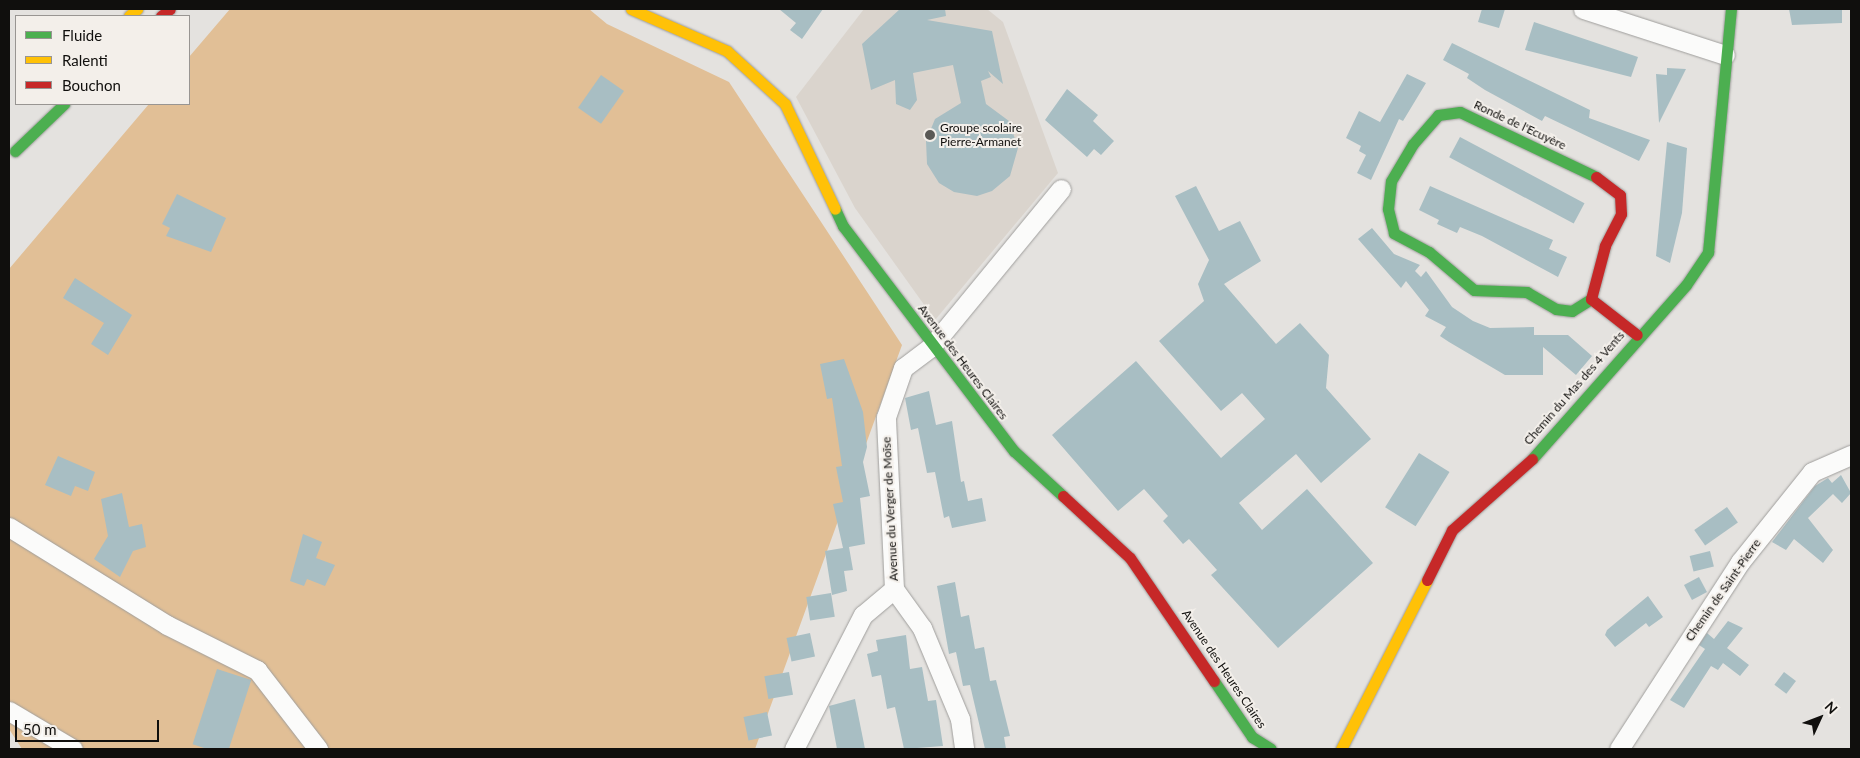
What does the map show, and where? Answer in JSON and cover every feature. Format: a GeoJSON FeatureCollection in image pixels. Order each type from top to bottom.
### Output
{"type":"FeatureCollection","features":[{"type":"Feature","properties":{"kind":"street","name":"Avenue des Heures Claires"},"geometry":{"type":"LineString","coordinates":[[633,9],[727,51],[785,104],[843,226],[932,346],[1014,451],[1130,558],[1252,737],[1271,749]]}},
{"type":"Feature","properties":{"kind":"street"},"geometry":{"type":"LineString","coordinates":[[1582,9],[1725,55]]}},
{"type":"Feature","properties":{"kind":"street","name":"Chemin du Mas des 4 Vents"},"geometry":{"type":"LineString","coordinates":[[1341,749],[1452,530],[1485,496],[1528,463],[1637,335],[1686,285],[1708,252],[1730,9]]}},
{"type":"Feature","properties":{"kind":"street"},"geometry":{"type":"LineString","coordinates":[[12,155],[44,105]]}},
{"type":"Feature","properties":{"kind":"street"},"geometry":{"type":"LineString","coordinates":[[12,155],[63,105]]}},
{"type":"Feature","properties":{"kind":"street","name":"Ronde de l'Ecuyère"},"geometry":{"type":"LineString","coordinates":[[1460,112],[1590,172],[1620,195],[1621,214],[1605,246],[1591,299],[1572,311],[1556,309],[1527,292],[1492,294],[1474,290],[1457,280],[1429,252],[1394,233],[1388,209],[1391,181],[1413,144],[1438,115],[1460,112]]}},
{"type":"Feature","properties":{"kind":"street","name":"Avenue du Verger de Moïse"},"geometry":{"type":"LineString","coordinates":[[794,749],[863,615],[894,588],[886,417],[903,368],[932,346],[1061,189]]}},
{"type":"Feature","properties":{"kind":"street"},"geometry":{"type":"LineString","coordinates":[[1591,299],[1637,335]]}},
{"type":"Feature","properties":{"kind":"street","name":"Chemin de Saint-Pierre"},"geometry":{"type":"LineString","coordinates":[[1619,749],[1740,562],[1812,472],[1851,455]]}},
{"type":"Feature","properties":{"kind":"street"},"geometry":{"type":"LineString","coordinates":[[9,527],[167,625],[257,670],[318,749]]}},
{"type":"Feature","properties":{"kind":"street"},"geometry":{"type":"LineString","coordinates":[[894,588],[922,628],[960,719],[964,749]]}},
{"type":"Feature","properties":{"kind":"street"},"geometry":{"type":"LineString","coordinates":[[9,711],[73,749]]}},
{"type":"Feature","properties":{"kind":"shaded area"},"geometry":{"type":"Polygon","coordinates":[[[230,9],[589,9],[607,24],[729,82],[902,345],[755,749],[22,749],[9,729],[9,269],[148,105],[190,105],[190,56],[230,9]]]}},
{"type":"Feature","properties":{"kind":"shaded area","name":"Groupe scolaire Pierre-Armanet"},"geometry":{"type":"Polygon","coordinates":[[[864,9],[987,9],[1003,22],[1058,173],[935,320],[855,208],[796,97],[864,9]]]}},
{"type":"Feature","properties":{"kind":"building"},"geometry":{"type":"Polygon","coordinates":[[[779,9],[823,9],[802,39],[790,30],[796,23],[779,9]]]}},
{"type":"Feature","properties":{"kind":"building"},"geometry":{"type":"Polygon","coordinates":[[[900,9],[945,9],[946,16],[927,20],[992,31],[1003,84],[988,71],[991,77],[981,81],[986,104],[1009,121],[1018,148],[1010,176],[992,191],[977,196],[954,192],[939,183],[927,164],[926,141],[935,119],[961,103],[953,65],[913,73],[917,100],[910,110],[896,104],[895,80],[871,90],[862,44],[900,9]]]}},
{"type":"Feature","properties":{"kind":"building"},"geometry":{"type":"Polygon","coordinates":[[[1482,9],[1505,9],[1499,28],[1478,22],[1482,9]]]}},
{"type":"Feature","properties":{"kind":"building"},"geometry":{"type":"Polygon","coordinates":[[[1789,9],[1842,9],[1842,23],[1792,25],[1789,9]]]}},
{"type":"Feature","properties":{"kind":"building"},"geometry":{"type":"Polygon","coordinates":[[[1534,22],[1638,57],[1631,77],[1525,50],[1534,22]]]}},
{"type":"Feature","properties":{"kind":"building"},"geometry":{"type":"Polygon","coordinates":[[[1452,43],[1590,110],[1589,118],[1650,140],[1639,161],[1545,116],[1542,121],[1485,90],[1467,78],[1469,74],[1443,60],[1452,43]]]}},
{"type":"Feature","properties":{"kind":"building"},"geometry":{"type":"Polygon","coordinates":[[[1667,68],[1686,69],[1659,123],[1656,74],[1667,75],[1667,68]]]}},
{"type":"Feature","properties":{"kind":"building"},"geometry":{"type":"Polygon","coordinates":[[[1407,74],[1426,83],[1403,121],[1399,119],[1371,180],[1357,173],[1366,155],[1359,151],[1361,146],[1346,138],[1359,111],[1380,122],[1407,74]]]}},
{"type":"Feature","properties":{"kind":"building"},"geometry":{"type":"Polygon","coordinates":[[[601,75],[624,91],[601,124],[578,108],[601,75]]]}},
{"type":"Feature","properties":{"kind":"building"},"geometry":{"type":"Polygon","coordinates":[[[1067,89],[1098,115],[1093,121],[1114,141],[1101,155],[1094,149],[1087,157],[1045,120],[1067,89]]]}},
{"type":"Feature","properties":{"kind":"building"},"geometry":{"type":"Polygon","coordinates":[[[1460,137],[1584,203],[1574,224],[1449,157],[1460,137]]]}},
{"type":"Feature","properties":{"kind":"building"},"geometry":{"type":"Polygon","coordinates":[[[1667,142],[1687,148],[1682,213],[1670,263],[1656,256],[1667,142]]]}},
{"type":"Feature","properties":{"kind":"building"},"geometry":{"type":"Polygon","coordinates":[[[1196,186],[1219,231],[1240,221],[1261,261],[1224,284],[1276,344],[1300,323],[1329,355],[1326,388],[1371,439],[1321,483],[1296,454],[1239,503],[1262,530],[1307,489],[1373,563],[1278,648],[1211,575],[1217,570],[1189,539],[1183,544],[1163,521],[1168,516],[1144,489],[1118,511],[1052,435],[1136,361],[1221,458],[1265,419],[1242,393],[1221,411],[1159,341],[1204,301],[1198,284],[1209,260],[1175,196],[1196,186]]]}},
{"type":"Feature","properties":{"kind":"building"},"geometry":{"type":"Polygon","coordinates":[[[1430,186],[1553,240],[1549,249],[1567,257],[1558,277],[1482,236],[1460,227],[1457,233],[1437,224],[1439,220],[1419,210],[1430,186]]]}},
{"type":"Feature","properties":{"kind":"building"},"geometry":{"type":"Polygon","coordinates":[[[177,194],[226,218],[211,252],[166,236],[170,228],[162,224],[177,194]]]}},
{"type":"Feature","properties":{"kind":"building"},"geometry":{"type":"Polygon","coordinates":[[[1372,228],[1394,254],[1420,265],[1415,271],[1421,277],[1426,271],[1452,307],[1473,321],[1490,328],[1534,327],[1534,335],[1568,335],[1592,356],[1576,375],[1543,347],[1543,375],[1505,375],[1440,336],[1446,327],[1425,316],[1429,310],[1406,281],[1401,288],[1358,239],[1372,228]]]}},
{"type":"Feature","properties":{"kind":"building"},"geometry":{"type":"Polygon","coordinates":[[[75,278],[132,315],[108,355],[91,344],[104,323],[63,298],[75,278]]]}},
{"type":"Feature","properties":{"kind":"building"},"geometry":{"type":"Polygon","coordinates":[[[844,359],[863,412],[867,447],[863,462],[870,496],[860,498],[865,544],[849,547],[853,570],[844,571],[847,591],[832,595],[825,551],[843,548],[833,504],[843,502],[836,467],[842,466],[832,398],[827,399],[820,364],[844,359]]]}},
{"type":"Feature","properties":{"kind":"building"},"geometry":{"type":"Polygon","coordinates":[[[929,391],[936,425],[952,421],[961,482],[964,481],[968,501],[982,498],[986,521],[952,528],[949,516],[944,518],[935,472],[927,473],[918,428],[911,430],[905,398],[929,391]]]}},
{"type":"Feature","properties":{"kind":"building"},"geometry":{"type":"Polygon","coordinates":[[[1419,453],[1450,472],[1416,526],[1385,507],[1419,453]]]}},
{"type":"Feature","properties":{"kind":"building"},"geometry":{"type":"Polygon","coordinates":[[[58,456],[95,472],[88,491],[75,486],[71,496],[45,485],[58,456]]]}},
{"type":"Feature","properties":{"kind":"building"},"geometry":{"type":"Polygon","coordinates":[[[1841,475],[1851,493],[1842,503],[1833,494],[1808,518],[1833,550],[1823,563],[1794,539],[1786,550],[1772,542],[1815,486],[1828,478],[1832,483],[1841,475]]]}},
{"type":"Feature","properties":{"kind":"building"},"geometry":{"type":"Polygon","coordinates":[[[122,493],[129,527],[142,524],[146,547],[133,551],[120,577],[94,559],[108,536],[101,499],[122,493]]]}},
{"type":"Feature","properties":{"kind":"building"},"geometry":{"type":"Polygon","coordinates":[[[1727,507],[1738,523],[1705,546],[1694,530],[1727,507]]]}},
{"type":"Feature","properties":{"kind":"building"},"geometry":{"type":"Polygon","coordinates":[[[303,534],[322,542],[316,558],[335,565],[325,586],[307,579],[304,586],[290,581],[303,534]]]}},
{"type":"Feature","properties":{"kind":"building"},"geometry":{"type":"Polygon","coordinates":[[[1710,551],[1714,567],[1693,572],[1690,556],[1710,551]]]}},
{"type":"Feature","properties":{"kind":"building"},"geometry":{"type":"Polygon","coordinates":[[[1699,577],[1707,592],[1692,600],[1684,585],[1699,577]]]}},
{"type":"Feature","properties":{"kind":"building"},"geometry":{"type":"Polygon","coordinates":[[[955,582],[961,617],[969,615],[975,649],[984,647],[990,681],[996,680],[1010,736],[1004,737],[1006,749],[985,749],[970,685],[963,686],[956,652],[949,654],[937,586],[955,582]]]}},
{"type":"Feature","properties":{"kind":"building"},"geometry":{"type":"Polygon","coordinates":[[[831,593],[835,617],[810,621],[806,597],[831,593]]]}},
{"type":"Feature","properties":{"kind":"building"},"geometry":{"type":"Polygon","coordinates":[[[1648,596],[1663,617],[1649,627],[1646,623],[1615,647],[1605,635],[1607,630],[1648,596]]]}},
{"type":"Feature","properties":{"kind":"building"},"geometry":{"type":"Polygon","coordinates":[[[1728,621],[1743,628],[1727,648],[1749,665],[1740,676],[1723,663],[1718,670],[1711,666],[1684,708],[1670,700],[1705,649],[1699,645],[1707,633],[1714,639],[1728,621]]]}},
{"type":"Feature","properties":{"kind":"building"},"geometry":{"type":"Polygon","coordinates":[[[810,633],[815,656],[792,661],[787,638],[810,633]]]}},
{"type":"Feature","properties":{"kind":"building"},"geometry":{"type":"Polygon","coordinates":[[[906,635],[910,669],[922,667],[928,701],[936,700],[943,746],[904,749],[895,707],[887,709],[881,675],[872,677],[867,654],[878,651],[876,640],[906,635]]]}},
{"type":"Feature","properties":{"kind":"building"},"geometry":{"type":"Polygon","coordinates":[[[217,669],[251,680],[229,749],[208,749],[193,744],[217,669]]]}},
{"type":"Feature","properties":{"kind":"building"},"geometry":{"type":"Polygon","coordinates":[[[789,672],[793,695],[768,699],[764,676],[789,672]]]}},
{"type":"Feature","properties":{"kind":"building"},"geometry":{"type":"Polygon","coordinates":[[[1784,672],[1796,681],[1786,694],[1774,685],[1784,672]]]}},
{"type":"Feature","properties":{"kind":"building"},"geometry":{"type":"Polygon","coordinates":[[[855,699],[865,749],[837,749],[829,706],[855,699]]]}},
{"type":"Feature","properties":{"kind":"building"},"geometry":{"type":"Polygon","coordinates":[[[767,712],[772,735],[749,740],[744,717],[767,712]]]}},
{"type":"Feature","properties":{"kind":"traffic: fast"},"geometry":{"type":"LineString","coordinates":[[1532,459],[1686,285],[1708,252],[1731,9]]}},
{"type":"Feature","properties":{"kind":"traffic: fast"},"geometry":{"type":"LineString","coordinates":[[15,151],[63,105]]}},
{"type":"Feature","properties":{"kind":"traffic: fast"},"geometry":{"type":"LineString","coordinates":[[1591,299],[1572,311],[1556,309],[1527,292],[1474,290],[1429,252],[1394,233],[1388,209],[1391,181],[1413,144],[1438,115],[1460,112],[1596,177]]}},
{"type":"Feature","properties":{"kind":"traffic: fast"},"geometry":{"type":"LineString","coordinates":[[835,209],[843,226],[1014,451],[1063,496]]}},
{"type":"Feature","properties":{"kind":"traffic: fast"},"geometry":{"type":"LineString","coordinates":[[1214,681],[1252,737],[1271,749]]}},
{"type":"Feature","properties":{"kind":"traffic: slow"},"geometry":{"type":"LineString","coordinates":[[130,15],[137,9]]}},
{"type":"Feature","properties":{"kind":"traffic: slow"},"geometry":{"type":"LineString","coordinates":[[631,9],[727,51],[785,104],[835,209]]}},
{"type":"Feature","properties":{"kind":"traffic: slow"},"geometry":{"type":"LineString","coordinates":[[1341,749],[1427,580]]}},
{"type":"Feature","properties":{"kind":"traffic: jam"},"geometry":{"type":"LineString","coordinates":[[162,15],[170,9]]}},
{"type":"Feature","properties":{"kind":"traffic: jam"},"geometry":{"type":"LineString","coordinates":[[1596,177],[1620,195],[1621,214],[1605,246],[1591,299],[1637,335]]}},
{"type":"Feature","properties":{"kind":"traffic: jam"},"geometry":{"type":"LineString","coordinates":[[1427,580],[1452,530],[1532,459]]}},
{"type":"Feature","properties":{"kind":"traffic: jam"},"geometry":{"type":"LineString","coordinates":[[1063,496],[1130,558],[1214,681]]}},
{"type":"Feature","properties":{"kind":"place","name":"Groupe scolaire Pierre-Armanet"},"geometry":{"type":"Point","coordinates":[930,135]}}]}
